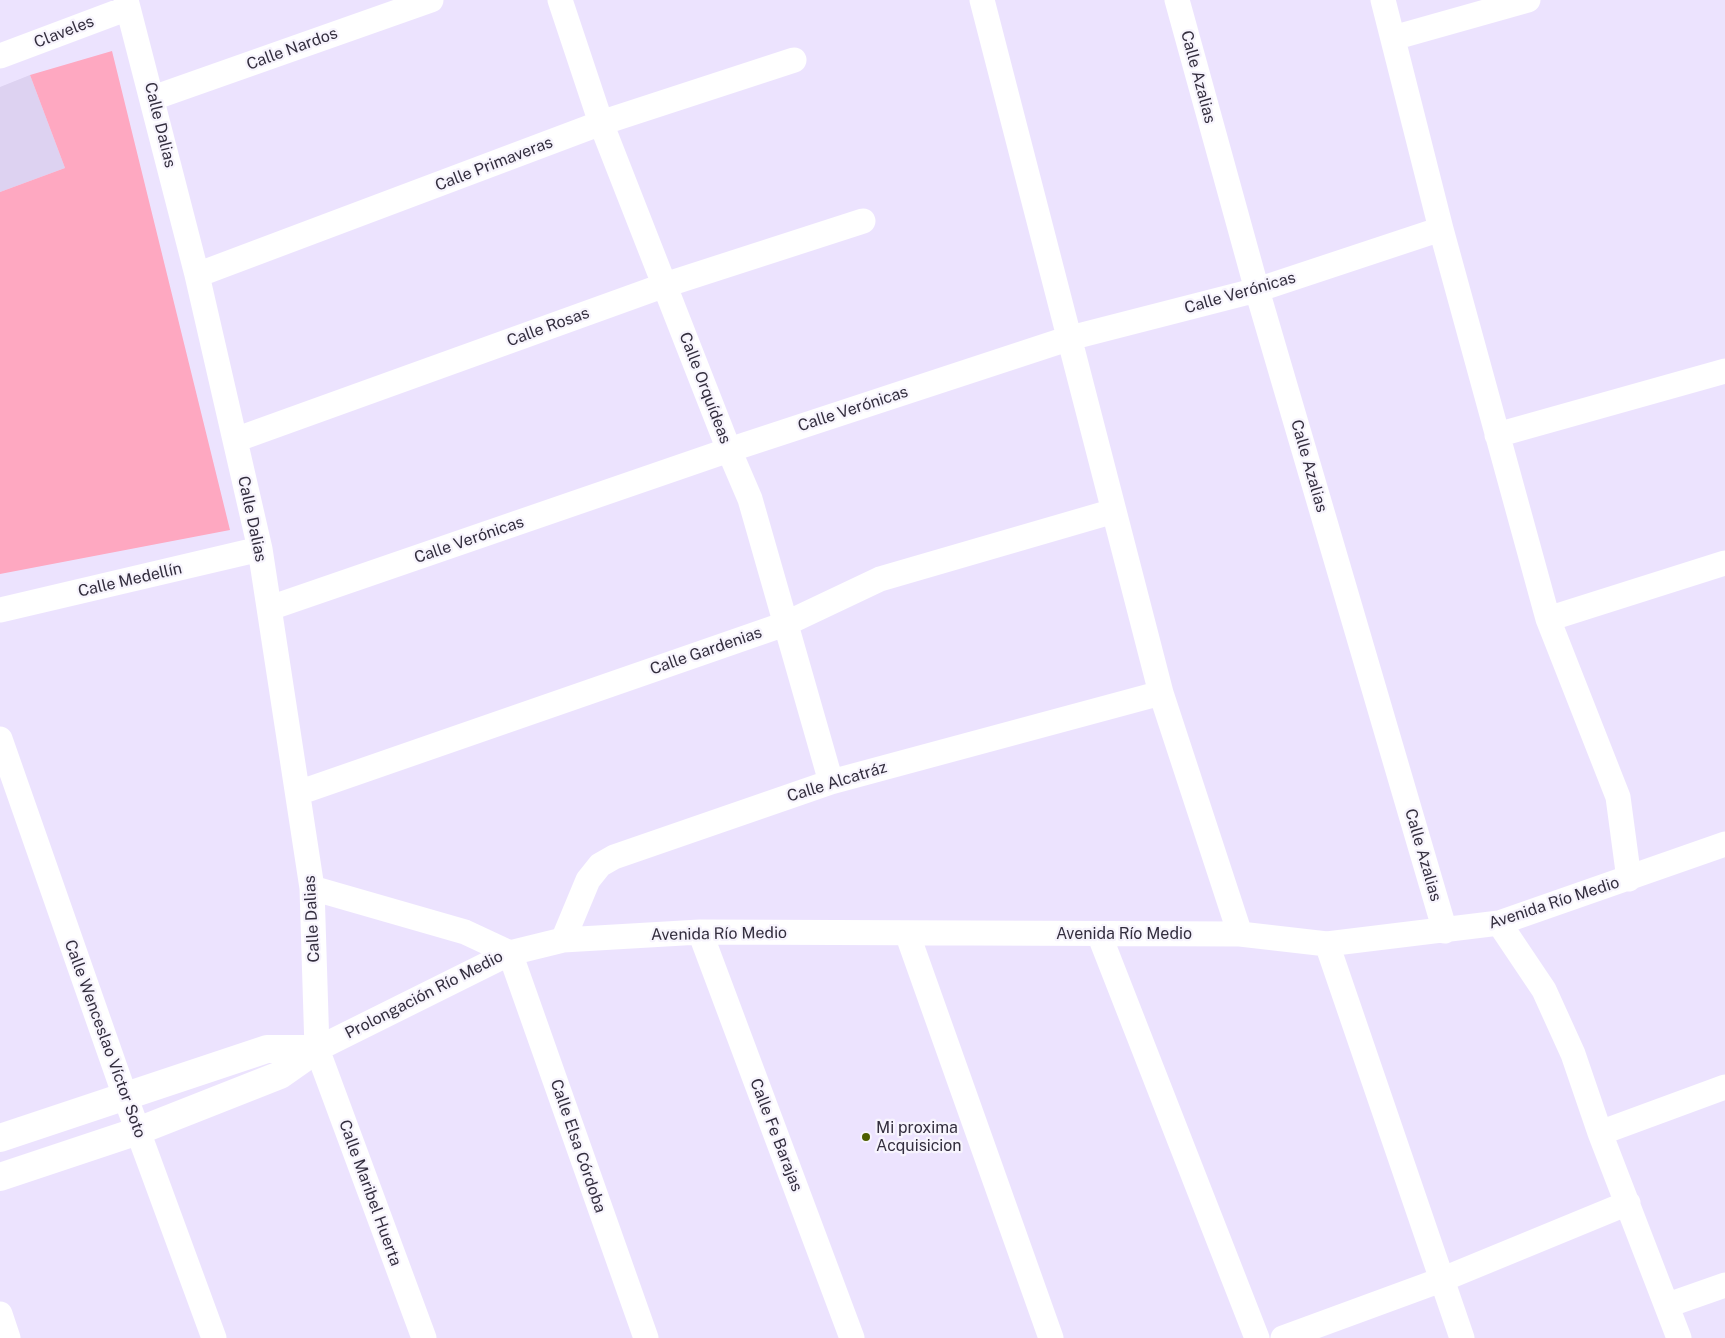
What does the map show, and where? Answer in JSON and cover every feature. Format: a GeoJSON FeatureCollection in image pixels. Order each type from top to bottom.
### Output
{"type":"FeatureCollection","features":[{"type":"Feature","properties":{"kind":"street","name":"Calle Nardos"},"geometry":{"type":"LineString","coordinates":[[153,98],[431,0]]}},
{"type":"Feature","properties":{"kind":"street","name":"Calle Orquídeas"},"geometry":{"type":"LineString","coordinates":[[560,0],[601,123],[750,499],[830,782]]}},
{"type":"Feature","properties":{"kind":"street"},"geometry":{"type":"LineString","coordinates":[[982,0],[1161,693],[1240,934]]}},
{"type":"Feature","properties":{"kind":"street","name":"Calle Azalias"},"geometry":{"type":"LineString","coordinates":[[1177,0],[1257,290],[1445,931]]}},
{"type":"Feature","properties":{"kind":"street"},"geometry":{"type":"LineString","coordinates":[[1383,0],[1440,229],[1548,619],[1618,797],[1629,879]]}},
{"type":"Feature","properties":{"kind":"street"},"geometry":{"type":"LineString","coordinates":[[1393,38],[1528,0]]}},
{"type":"Feature","properties":{"kind":"street","name":"Calle Dalias"},"geometry":{"type":"LineString","coordinates":[[127,4],[198,275],[260,549],[312,888],[317,1049]]}},
{"type":"Feature","properties":{"kind":"street","name":"Claveles"},"geometry":{"type":"LineString","coordinates":[[0,56],[127,4]]}},
{"type":"Feature","properties":{"kind":"street","name":"Calle Primaveras"},"geometry":{"type":"LineString","coordinates":[[198,275],[601,123],[794,60]]}},
{"type":"Feature","properties":{"kind":"street","name":"Calle Rosas"},"geometry":{"type":"LineString","coordinates":[[235,440],[665,285],[863,221]]}},
{"type":"Feature","properties":{"kind":"street","name":"Calle Verónicas"},"geometry":{"type":"LineString","coordinates":[[270,608],[729,450],[1070,338],[1257,290],[1440,229]]}},
{"type":"Feature","properties":{"kind":"street"},"geometry":{"type":"LineString","coordinates":[[1497,435],[1725,371]]}},
{"type":"Feature","properties":{"kind":"street","name":"Calle Gardenias"},"geometry":{"type":"LineString","coordinates":[[298,793],[784,624],[880,579],[1114,511]]}},
{"type":"Feature","properties":{"kind":"street","name":"Calle Medellín"},"geometry":{"type":"LineString","coordinates":[[0,610],[260,549]]}},
{"type":"Feature","properties":{"kind":"street"},"geometry":{"type":"LineString","coordinates":[[1548,619],[1725,564]]}},
{"type":"Feature","properties":{"kind":"street","name":"Calle Alcatráz"},"geometry":{"type":"LineString","coordinates":[[564,940],[588,880],[600,865],[614,857],[830,782],[1161,693]]}},
{"type":"Feature","properties":{"kind":"street","name":"Calle Wenceslao Víctor Soto"},"geometry":{"type":"LineString","coordinates":[[0,739],[125,1096],[214,1338]]}},
{"type":"Feature","properties":{"kind":"street","name":"Avenida Río Medio"},"geometry":{"type":"LineString","coordinates":[[510,953],[564,940],[700,932],[1240,934],[1327,944],[1499,923],[1725,844]]}},
{"type":"Feature","properties":{"kind":"street","name":"Prolongación Río Medio"},"geometry":{"type":"LineString","coordinates":[[312,888],[465,932],[510,953]]}},
{"type":"Feature","properties":{"kind":"street"},"geometry":{"type":"LineString","coordinates":[[1499,923],[1544,990],[1573,1054],[1600,1132],[1668,1305],[1678,1338]]}},
{"type":"Feature","properties":{"kind":"street","name":"Calle Fe Barajas"},"geometry":{"type":"LineString","coordinates":[[700,932],[852,1338]]}},
{"type":"Feature","properties":{"kind":"street"},"geometry":{"type":"LineString","coordinates":[[907,933],[1051,1338]]}},
{"type":"Feature","properties":{"kind":"street"},"geometry":{"type":"LineString","coordinates":[[1099,934],[1256,1338]]}},
{"type":"Feature","properties":{"kind":"street"},"geometry":{"type":"LineString","coordinates":[[1327,944],[1462,1338]]}},
{"type":"Feature","properties":{"kind":"street","name":"Prolongación Río Medio"},"geometry":{"type":"LineString","coordinates":[[0,1177],[138,1131],[280,1075],[317,1049],[510,953]]}},
{"type":"Feature","properties":{"kind":"street","name":"Calle Elsa Córdoba"},"geometry":{"type":"LineString","coordinates":[[510,953],[646,1338]]}},
{"type":"Feature","properties":{"kind":"street","name":"Prolongación Río Medio"},"geometry":{"type":"LineString","coordinates":[[0,1138],[267,1049],[317,1049]]}},
{"type":"Feature","properties":{"kind":"street","name":"Calle Maribel Huerta"},"geometry":{"type":"LineString","coordinates":[[317,1049],[424,1338]]}},
{"type":"Feature","properties":{"kind":"street"},"geometry":{"type":"LineString","coordinates":[[1600,1132],[1725,1088]]}},
{"type":"Feature","properties":{"kind":"street"},"geometry":{"type":"LineString","coordinates":[[1283,1338],[1441,1280],[1628,1203]]}},
{"type":"Feature","properties":{"kind":"street"},"geometry":{"type":"LineString","coordinates":[[1668,1305],[1725,1285]]}},
{"type":"Feature","properties":{"kind":"street"},"geometry":{"type":"LineString","coordinates":[[0,1314],[8,1338]]}},
{"type":"Feature","properties":{"kind":"shaded area"},"geometry":{"type":"Polygon","coordinates":[[[112,51],[230,530],[0,574],[0,192],[65,168],[30,75],[112,51]]]}},
{"type":"Feature","properties":{"kind":"shaded area"},"geometry":{"type":"Polygon","coordinates":[[[30,75],[65,168],[0,192],[0,87],[30,75]]]}},
{"type":"Feature","properties":{"kind":"place","name":"Mi proxima Acquisicion"},"geometry":{"type":"Point","coordinates":[866,1137]}}]}
